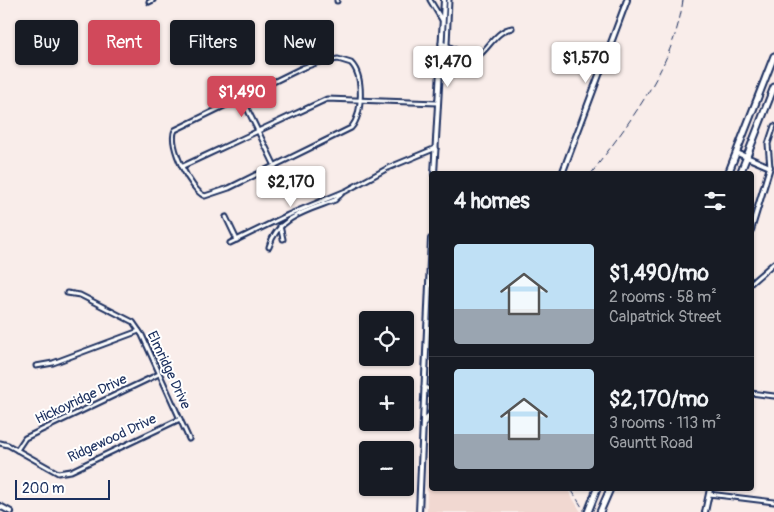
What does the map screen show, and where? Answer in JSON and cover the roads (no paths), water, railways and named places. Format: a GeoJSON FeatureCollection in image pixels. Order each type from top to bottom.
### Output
{"type":"FeatureCollection","features":[{"type":"Feature","properties":{"kind":"highway"},"geometry":{"type":"LineString","coordinates":[[729,171],[774,56]]}},
{"type":"Feature","properties":{"kind":"highway"},"geometry":{"type":"LineString","coordinates":[[741,171],[774,87]]}},
{"type":"Feature","properties":{"kind":"highway"},"geometry":{"type":"LineString","coordinates":[[588,512],[597,491]]}},
{"type":"Feature","properties":{"kind":"highway"},"geometry":{"type":"LineString","coordinates":[[601,509],[609,491]]}},
{"type":"Feature","properties":{"kind":"main road"},"geometry":{"type":"LineString","coordinates":[[434,171],[444,0]]}},
{"type":"Feature","properties":{"kind":"main road"},"geometry":{"type":"LineString","coordinates":[[563,171],[627,0]]}},
{"type":"Feature","properties":{"kind":"main road"},"geometry":{"type":"LineString","coordinates":[[737,153],[770,167],[754,220]]}},
{"type":"Feature","properties":{"kind":"main road"},"geometry":{"type":"LineString","coordinates":[[419,512],[429,281]]}},
{"type":"Feature","properties":{"kind":"main road"},"geometry":{"type":"LineString","coordinates":[[423,424],[429,416]]}},
{"type":"Feature","properties":{"kind":"main road"},"geometry":{"type":"LineString","coordinates":[[705,512],[710,491]]}},
{"type":"Feature","properties":{"kind":"main road"},"geometry":{"type":"LineString","coordinates":[[0,506],[10,512]]}},
{"type":"Feature","properties":{"kind":"street"},"geometry":{"type":"LineString","coordinates":[[430,0],[442,20]]}},
{"type":"Feature","properties":{"kind":"street"},"geometry":{"type":"LineString","coordinates":[[447,44],[449,0]]}},
{"type":"Feature","properties":{"kind":"street"},"geometry":{"type":"LineString","coordinates":[[441,43],[447,44],[464,54],[476,57],[483,54],[493,38],[512,28]]}},
{"type":"Feature","properties":{"kind":"street"},"geometry":{"type":"LineString","coordinates":[[338,60],[351,63],[359,75],[359,98],[356,120],[351,128],[229,188],[205,196],[195,191],[172,145],[173,134],[185,125],[302,68],[319,62],[338,60]]}},
{"type":"Feature","properties":{"kind":"street"},"geometry":{"type":"LineString","coordinates":[[242,98],[275,166]]}},
{"type":"Feature","properties":{"kind":"street"},"geometry":{"type":"LineString","coordinates":[[183,166],[327,99],[359,98],[438,103]]}},
{"type":"Feature","properties":{"kind":"street"},"geometry":{"type":"LineString","coordinates":[[770,167],[768,144],[774,126]]}},
{"type":"Feature","properties":{"kind":"street"},"geometry":{"type":"LineString","coordinates":[[230,243],[288,215],[342,193],[388,168],[436,148]]}},
{"type":"Feature","properties":{"kind":"street"},"geometry":{"type":"LineString","coordinates":[[268,247],[280,225],[297,215],[338,198],[342,193]]}},
{"type":"Feature","properties":{"kind":"street"},"geometry":{"type":"LineString","coordinates":[[226,217],[237,240]]}},
{"type":"Feature","properties":{"kind":"street"},"geometry":{"type":"LineString","coordinates":[[280,225],[282,239]]}},
{"type":"Feature","properties":{"kind":"street"},"geometry":{"type":"LineString","coordinates":[[754,280],[774,263]]}},
{"type":"Feature","properties":{"kind":"street","name":"Elmridge Drive"},"geometry":{"type":"LineString","coordinates":[[68,293],[80,295],[133,322],[139,331],[189,439]]}},
{"type":"Feature","properties":{"kind":"street"},"geometry":{"type":"LineString","coordinates":[[36,366],[53,363],[139,331]]}},
{"type":"Feature","properties":{"kind":"street","name":"Hickoyridge Drive"},"geometry":{"type":"LineString","coordinates":[[17,450],[25,438],[159,374]]}},
{"type":"Feature","properties":{"kind":"street"},"geometry":{"type":"LineString","coordinates":[[424,387],[429,389]]}},
{"type":"Feature","properties":{"kind":"street"},"geometry":{"type":"LineString","coordinates":[[754,393],[774,396]]}},
{"type":"Feature","properties":{"kind":"street","name":"Ridgewood Drive"},"geometry":{"type":"LineString","coordinates":[[0,444],[17,450],[58,473],[70,471],[180,419]]}},
{"type":"Feature","properties":{"kind":"street"},"geometry":{"type":"LineString","coordinates":[[709,494],[774,502]]}},
{"type":"Feature","properties":{"kind":"railway"},"geometry":{"type":"LineString","coordinates":[[593,171],[621,134],[660,71],[678,25],[683,0]]}},
{"type":"Feature","properties":{"kind":"railway"},"geometry":{"type":"LineString","coordinates":[[572,491],[585,512]]}}]}
